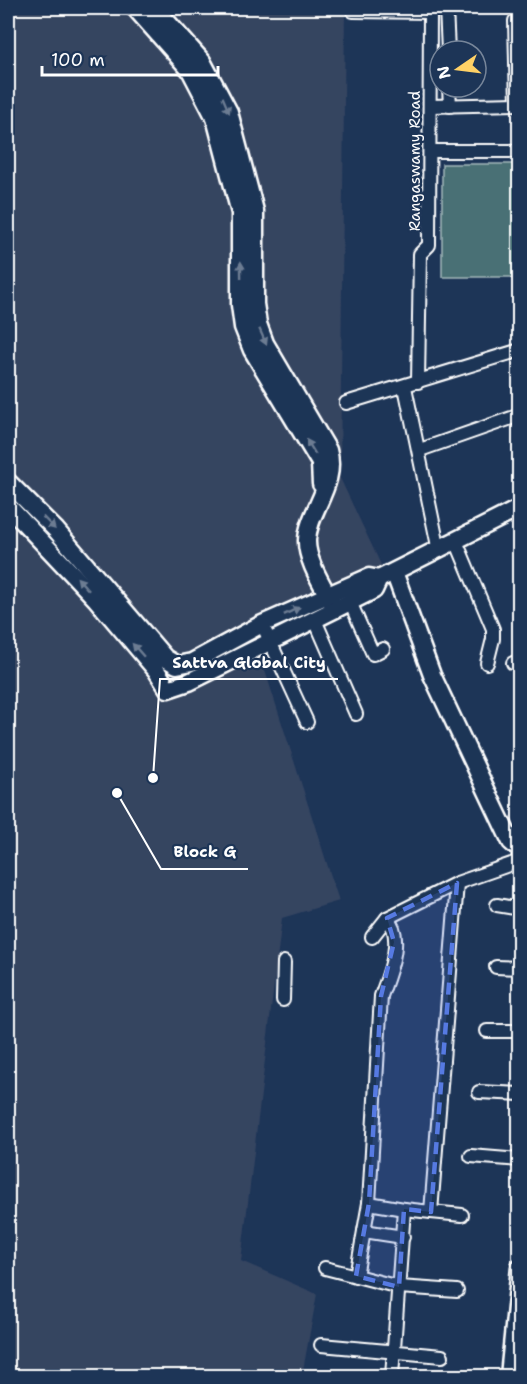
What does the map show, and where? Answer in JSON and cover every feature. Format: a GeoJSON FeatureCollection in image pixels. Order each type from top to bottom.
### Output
{"type":"FeatureCollection","features":[{"type":"Feature","properties":{"kind":"street"},"geometry":{"type":"LineString","coordinates":[[135,8],[190,70],[215,118],[240,213],[240,305],[243,327],[252,350],[320,464],[321,503]]}},
{"type":"Feature","properties":{"kind":"street"},"geometry":{"type":"LineString","coordinates":[[155,8],[202,62],[231,120],[255,212],[255,304],[258,324],[265,343],[328,450],[332,461],[321,503],[309,528],[307,542],[338,602],[373,654],[384,649]]}},
{"type":"Feature","properties":{"kind":"street"},"geometry":{"type":"LineString","coordinates":[[446,8],[447,39]]}},
{"type":"Feature","properties":{"kind":"street"},"geometry":{"type":"LineString","coordinates":[[353,11],[430,10]]}},
{"type":"Feature","properties":{"kind":"street","name":"Rangaswamy Road"},"geometry":{"type":"LineString","coordinates":[[418,382],[420,254],[429,245],[430,10]]}},
{"type":"Feature","properties":{"kind":"street"},"geometry":{"type":"LineString","coordinates":[[430,106],[518,104],[515,21],[519,18]]}},
{"type":"Feature","properties":{"kind":"street"},"geometry":{"type":"LineString","coordinates":[[450,99],[450,106]]}},
{"type":"Feature","properties":{"kind":"street"},"geometry":{"type":"LineString","coordinates":[[430,151],[519,151]]}},
{"type":"Feature","properties":{"kind":"street"},"geometry":{"type":"LineString","coordinates":[[346,403],[405,387],[519,350]]}},
{"type":"Feature","properties":{"kind":"street"},"geometry":{"type":"LineString","coordinates":[[405,387],[420,450],[439,551]]}},
{"type":"Feature","properties":{"kind":"street"},"geometry":{"type":"LineString","coordinates":[[420,450],[519,415]]}},
{"type":"Feature","properties":{"kind":"street"},"geometry":{"type":"LineString","coordinates":[[8,482],[56,530],[165,658],[177,665],[192,662],[262,624],[374,590],[386,576]]}},
{"type":"Feature","properties":{"kind":"street"},"geometry":{"type":"LineString","coordinates":[[8,506],[96,599],[156,670],[168,689],[189,682],[315,620],[369,577],[386,576],[439,551],[519,508]]}},
{"type":"Feature","properties":{"kind":"street"},"geometry":{"type":"LineString","coordinates":[[456,541],[493,629],[487,663]]}},
{"type":"Feature","properties":{"kind":"street"},"geometry":{"type":"LineString","coordinates":[[386,576],[511,842],[519,850]]}},
{"type":"Feature","properties":{"kind":"street"},"geometry":{"type":"LineString","coordinates":[[315,620],[356,714]]}},
{"type":"Feature","properties":{"kind":"street"},"geometry":{"type":"LineString","coordinates":[[262,624],[307,723]]}},
{"type":"Feature","properties":{"kind":"street"},"geometry":{"type":"LineString","coordinates":[[372,937],[387,918],[457,883],[519,861]]}},
{"type":"Feature","properties":{"kind":"street"},"geometry":{"type":"LineString","coordinates":[[431,1212],[457,883]]}},
{"type":"Feature","properties":{"kind":"street"},"geometry":{"type":"LineString","coordinates":[[497,905],[519,909]]}},
{"type":"Feature","properties":{"kind":"street"},"geometry":{"type":"LineString","coordinates":[[356,1276],[369,1203],[381,996],[390,973],[394,942],[394,927],[387,918]]}},
{"type":"Feature","properties":{"kind":"street"},"geometry":{"type":"LineString","coordinates":[[283,1000],[284,962]]}},
{"type":"Feature","properties":{"kind":"street"},"geometry":{"type":"LineString","coordinates":[[496,967],[519,968]]}},
{"type":"Feature","properties":{"kind":"street"},"geometry":{"type":"LineString","coordinates":[[487,1031],[519,1031]]}},
{"type":"Feature","properties":{"kind":"street"},"geometry":{"type":"LineString","coordinates":[[479,1092],[519,1095]]}},
{"type":"Feature","properties":{"kind":"street"},"geometry":{"type":"LineString","coordinates":[[471,1156],[519,1160]]}},
{"type":"Feature","properties":{"kind":"street"},"geometry":{"type":"LineString","coordinates":[[369,1203],[462,1215]]}},
{"type":"Feature","properties":{"kind":"street"},"geometry":{"type":"LineString","coordinates":[[392,1377],[404,1209]]}},
{"type":"Feature","properties":{"kind":"street"},"geometry":{"type":"LineString","coordinates":[[364,1231],[403,1237]]}},
{"type":"Feature","properties":{"kind":"street"},"geometry":{"type":"LineString","coordinates":[[509,1377],[519,1267]]}},
{"type":"Feature","properties":{"kind":"street"},"geometry":{"type":"LineString","coordinates":[[325,1268],[399,1287],[457,1291]]}},
{"type":"Feature","properties":{"kind":"street"},"geometry":{"type":"LineString","coordinates":[[321,1346],[442,1356]]}},
{"type":"Feature","properties":{"kind":"highlighted area"},"geometry":{"type":"Polygon","coordinates":[[[457,883],[431,1212],[404,1209],[399,1287],[356,1276],[369,1203],[381,996],[394,942],[387,918],[457,883]]]}},
{"type":"Feature","properties":{"kind":"shaded area"},"geometry":{"type":"Polygon","coordinates":[[[8,8],[345,8],[340,478],[391,586],[260,655],[339,901],[282,918],[241,1261],[317,1294],[302,1376],[8,1376],[8,8]]]}},
{"type":"Feature","properties":{"kind":"green space"},"geometry":{"type":"Polygon","coordinates":[[[442,164],[519,164],[519,277],[442,277],[442,164]]]}},
{"type":"Feature","properties":{"kind":"place","name":"Sattva Global City"},"geometry":{"type":"Point","coordinates":[153,778]}},
{"type":"Feature","properties":{"kind":"place","name":"Block G"},"geometry":{"type":"Point","coordinates":[117,793]}}]}
